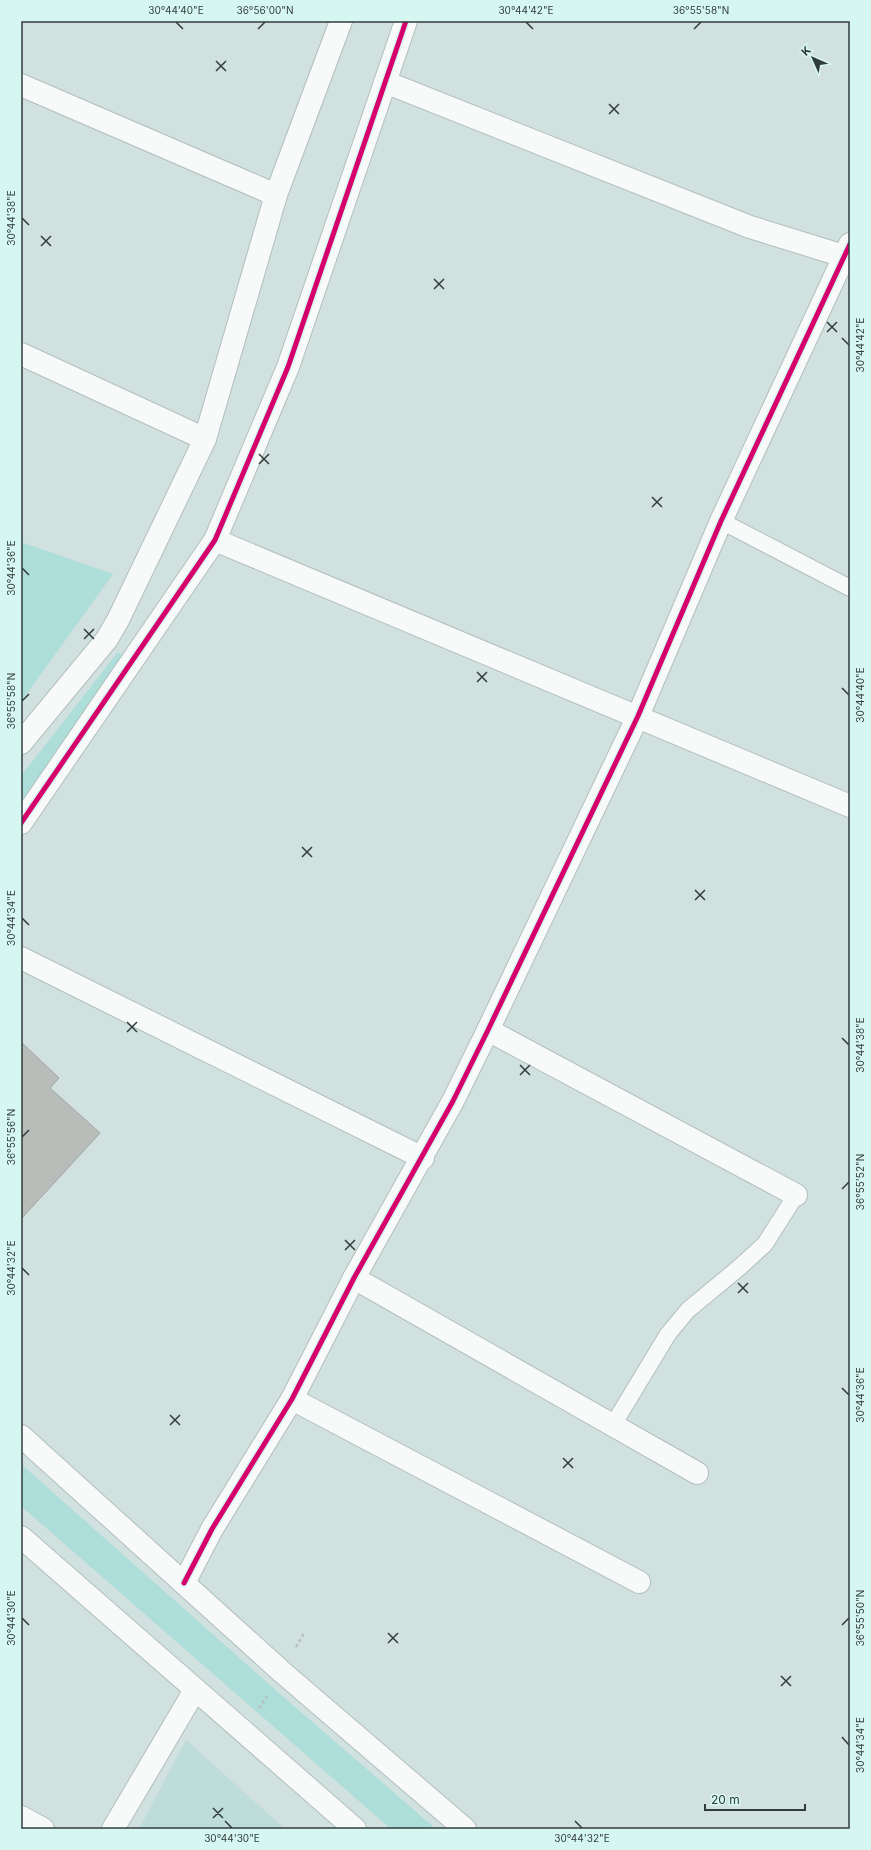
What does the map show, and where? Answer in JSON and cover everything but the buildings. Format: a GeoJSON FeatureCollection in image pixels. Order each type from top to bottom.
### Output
{"type":"FeatureCollection","features":[{"type":"Feature","properties":{"kind":"street"},"geometry":{"type":"LineString","coordinates":[[21,743],[108,639],[205,439],[276,195],[341,21]]}},
{"type":"Feature","properties":{"kind":"street"},"geometry":{"type":"LineString","coordinates":[[21,823],[215,540],[288,367],[406,21]]}},
{"type":"Feature","properties":{"kind":"street"},"geometry":{"type":"LineString","coordinates":[[184,1583],[212,1529],[292,1399],[354,1278],[422,1158],[488,1030],[638,716],[722,521],[848,252],[750,227],[384,82]]}},
{"type":"Feature","properties":{"kind":"street"},"geometry":{"type":"LineString","coordinates":[[21,85],[276,195]]}},
{"type":"Feature","properties":{"kind":"street"},"geometry":{"type":"LineString","coordinates":[[21,354],[205,439]]}},
{"type":"Feature","properties":{"kind":"street"},"geometry":{"type":"LineString","coordinates":[[215,540],[850,806]]}},
{"type":"Feature","properties":{"kind":"street"},"geometry":{"type":"LineString","coordinates":[[21,958],[422,1158]]}},
{"type":"Feature","properties":{"kind":"street"},"geometry":{"type":"LineString","coordinates":[[488,1030],[796,1195]]}},
{"type":"Feature","properties":{"kind":"street"},"geometry":{"type":"LineString","coordinates":[[354,1278],[697,1473]]}},
{"type":"Feature","properties":{"kind":"street"},"geometry":{"type":"LineString","coordinates":[[292,1399],[639,1582]]}},
{"type":"Feature","properties":{"kind":"street"},"geometry":{"type":"LineString","coordinates":[[21,1436],[282,1672],[465,1829]]}},
{"type":"Feature","properties":{"kind":"street"},"geometry":{"type":"LineString","coordinates":[[21,1537],[355,1829]]}},
{"type":"Feature","properties":{"kind":"street"},"geometry":{"type":"LineString","coordinates":[[113,1829],[195,1690]]}},
{"type":"Feature","properties":{"kind":"street"},"geometry":{"type":"LineString","coordinates":[[21,1817],[43,1829]]}},
{"type":"Feature","properties":{"kind":"lane"},"geometry":{"type":"LineString","coordinates":[[722,521],[850,588]]}},
{"type":"Feature","properties":{"kind":"lane"},"geometry":{"type":"LineString","coordinates":[[613,1426],[668,1334],[688,1310],[742,1266],[765,1244],[796,1195]]}},
{"type":"Feature","properties":{"kind":"shaded area"},"geometry":{"type":"Polygon","coordinates":[[[21,542],[113,574],[23,699],[21,699],[21,542]]]}},
{"type":"Feature","properties":{"kind":"shaded area"},"geometry":{"type":"Polygon","coordinates":[[[118,652],[129,661],[21,806],[21,776],[118,652]]]}},
{"type":"Feature","properties":{"kind":"shaded area"},"geometry":{"type":"Polygon","coordinates":[[[21,1464],[272,1687],[436,1829],[391,1829],[21,1506],[21,1464]]]}},
{"type":"Feature","properties":{"kind":"shaded area"},"geometry":{"type":"Polygon","coordinates":[[[186,1740],[285,1829],[139,1829],[186,1740]]]}},
{"type":"Feature","properties":{"kind":"cycle path"},"geometry":{"type":"LineString","coordinates":[[21,823],[215,540],[288,367],[406,21]]}},
{"type":"Feature","properties":{"kind":"cycle path"},"geometry":{"type":"LineString","coordinates":[[184,1583],[212,1529],[292,1399],[354,1278],[453,1101],[638,716],[721,521],[850,244]]}}]}
